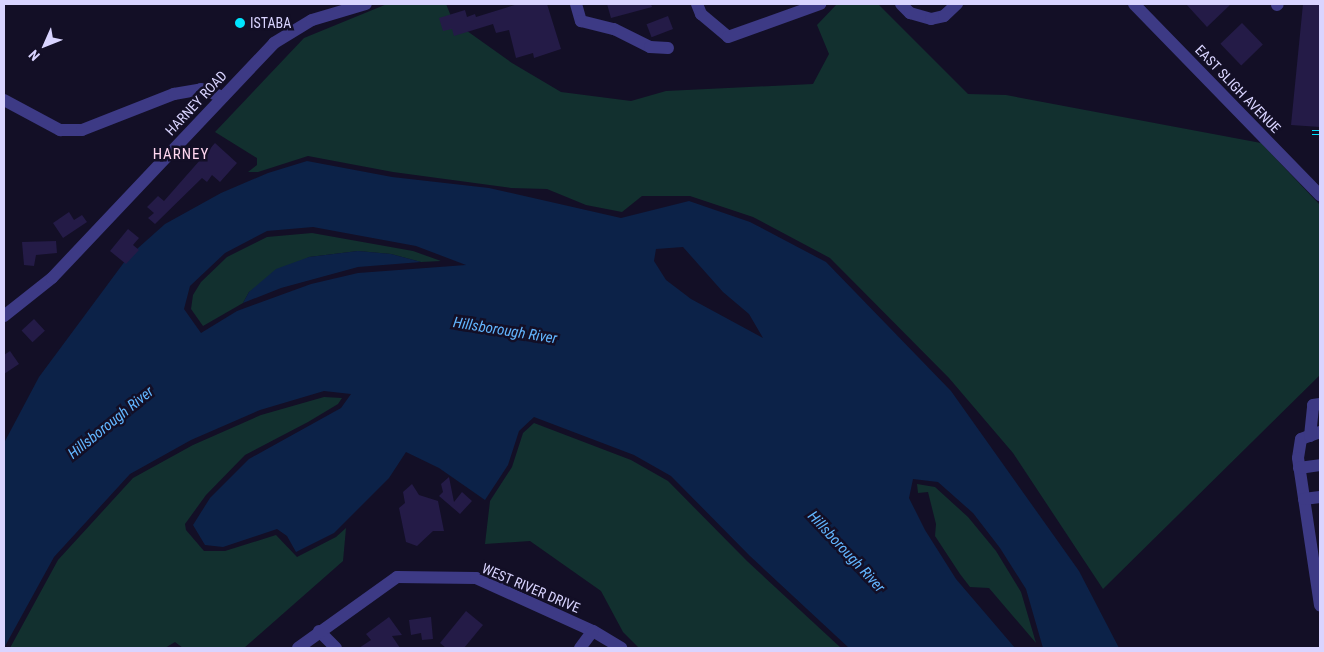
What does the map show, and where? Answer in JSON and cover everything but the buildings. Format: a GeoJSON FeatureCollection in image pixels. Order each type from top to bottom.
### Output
{"type":"FeatureCollection","features":[{"type":"Feature","properties":{"kind":"street","name":"HARNEY ROAD"},"geometry":{"type":"LineString","coordinates":[[4,316],[52,278],[274,44],[312,20],[366,4]]}},
{"type":"Feature","properties":{"kind":"street"},"geometry":{"type":"LineString","coordinates":[[576,4],[581,21],[614,29],[650,47],[668,48]]}},
{"type":"Feature","properties":{"kind":"street"},"geometry":{"type":"LineString","coordinates":[[698,4],[701,14],[728,37],[820,4]]}},
{"type":"Feature","properties":{"kind":"street"},"geometry":{"type":"LineString","coordinates":[[901,4],[910,13],[931,20],[944,16],[957,4]]}},
{"type":"Feature","properties":{"kind":"street","name":"EAST SLIGH AVENUE"},"geometry":{"type":"LineString","coordinates":[[1134,4],[1320,195]]}},
{"type":"Feature","properties":{"kind":"street"},"geometry":{"type":"LineString","coordinates":[[4,100],[60,130],[82,130],[174,94],[201,89],[223,97]]}},
{"type":"Feature","properties":{"kind":"street"},"geometry":{"type":"LineString","coordinates":[[1320,404],[1312,405],[1315,434],[1302,439],[1299,468],[1317,562],[1320,605]]}},
{"type":"Feature","properties":{"kind":"street"},"geometry":{"type":"LineString","coordinates":[[1299,468],[1320,465]]}},
{"type":"Feature","properties":{"kind":"street"},"geometry":{"type":"LineString","coordinates":[[1304,499],[1320,497]]}},
{"type":"Feature","properties":{"kind":"street","name":"WEST RIVER DRIVE"},"geometry":{"type":"LineString","coordinates":[[298,648],[319,631],[397,577],[476,578],[593,631],[621,648]]}},
{"type":"Feature","properties":{"kind":"street"},"geometry":{"type":"LineString","coordinates":[[319,631],[336,648]]}},
{"type":"Feature","properties":{"kind":"street"},"geometry":{"type":"LineString","coordinates":[[580,648],[593,631]]}},
{"type":"Feature","properties":{"kind":"green space"},"geometry":{"type":"Polygon","coordinates":[[[387,4],[446,4],[453,21],[512,63],[561,92],[631,101],[666,91],[813,84],[829,54],[817,25],[837,4],[878,4],[968,94],[1006,95],[1261,143],[1320,205],[1320,375],[1103,589],[1013,453],[949,378],[830,258],[753,217],[690,196],[642,196],[622,212],[586,205],[547,189],[511,188],[393,172],[308,156],[258,172],[248,172],[257,165],[257,158],[215,132],[304,38],[387,4]]]}},
{"type":"Feature","properties":{"kind":"green space"},"geometry":{"type":"Polygon","coordinates":[[[312,233],[413,251],[441,261],[421,262],[391,254],[358,251],[309,257],[249,292],[243,303],[203,326],[191,309],[193,295],[201,282],[227,257],[267,237],[312,233]]]}},
{"type":"Feature","properties":{"kind":"green space"},"geometry":{"type":"Polygon","coordinates":[[[324,397],[342,398],[338,404],[308,422],[245,455],[206,495],[185,524],[186,530],[204,551],[225,551],[276,535],[297,557],[336,537],[346,528],[343,561],[244,648],[183,648],[175,642],[165,648],[10,648],[58,560],[133,478],[193,445],[261,415],[324,397]]]}},
{"type":"Feature","properties":{"kind":"green space"},"geometry":{"type":"Polygon","coordinates":[[[534,423],[631,460],[668,481],[747,561],[841,648],[639,648],[623,632],[601,591],[530,541],[485,544],[490,501],[512,467],[523,433],[534,423]]]}},
{"type":"Feature","properties":{"kind":"green space"},"geometry":{"type":"Polygon","coordinates":[[[917,484],[935,487],[968,517],[996,551],[1021,592],[1036,643],[989,588],[970,587],[960,574],[935,536],[936,524],[928,492],[918,493],[917,484]]]}},
{"type":"Feature","properties":{"kind":"water","name":"Hillsborough River"},"geometry":{"type":"Polygon","coordinates":[[[307,161],[392,177],[489,188],[621,218],[689,201],[750,222],[826,262],[951,391],[1079,571],[1119,648],[1043,648],[1026,589],[1000,548],[973,513],[938,482],[913,479],[909,498],[925,530],[956,579],[1015,648],[849,648],[750,556],[671,476],[634,455],[534,417],[519,431],[508,465],[485,500],[439,468],[406,452],[389,478],[334,533],[296,552],[287,536],[277,529],[223,547],[205,545],[193,525],[210,498],[249,459],[341,408],[351,394],[324,391],[260,410],[191,440],[130,474],[54,557],[4,648],[4,443],[39,377],[128,257],[165,224],[221,193],[268,173],[307,161]],[[313,227],[267,231],[225,253],[190,286],[184,309],[201,333],[237,311],[311,284],[358,273],[466,265],[416,246],[313,227]],[[683,247],[656,249],[654,261],[666,280],[691,299],[763,338],[749,314],[723,292],[683,247]]]}},
{"type":"Feature","properties":{"kind":"water"},"geometry":{"type":"Polygon","coordinates":[[[358,251],[391,254],[421,262],[358,267],[281,288],[243,303],[249,292],[276,269],[309,257],[358,251]]]}},
{"type":"Feature","properties":{"kind":"railway"},"geometry":{"type":"LineString","coordinates":[[1312,132],[1320,132]]}},
{"type":"Feature","properties":{"kind":"place","name":"ISTABA"},"geometry":{"type":"Point","coordinates":[240,23]}},
{"type":"Feature","properties":{"kind":"district","name":"HARNEY"},"geometry":{"type":"Point","coordinates":[181,155]}}]}
